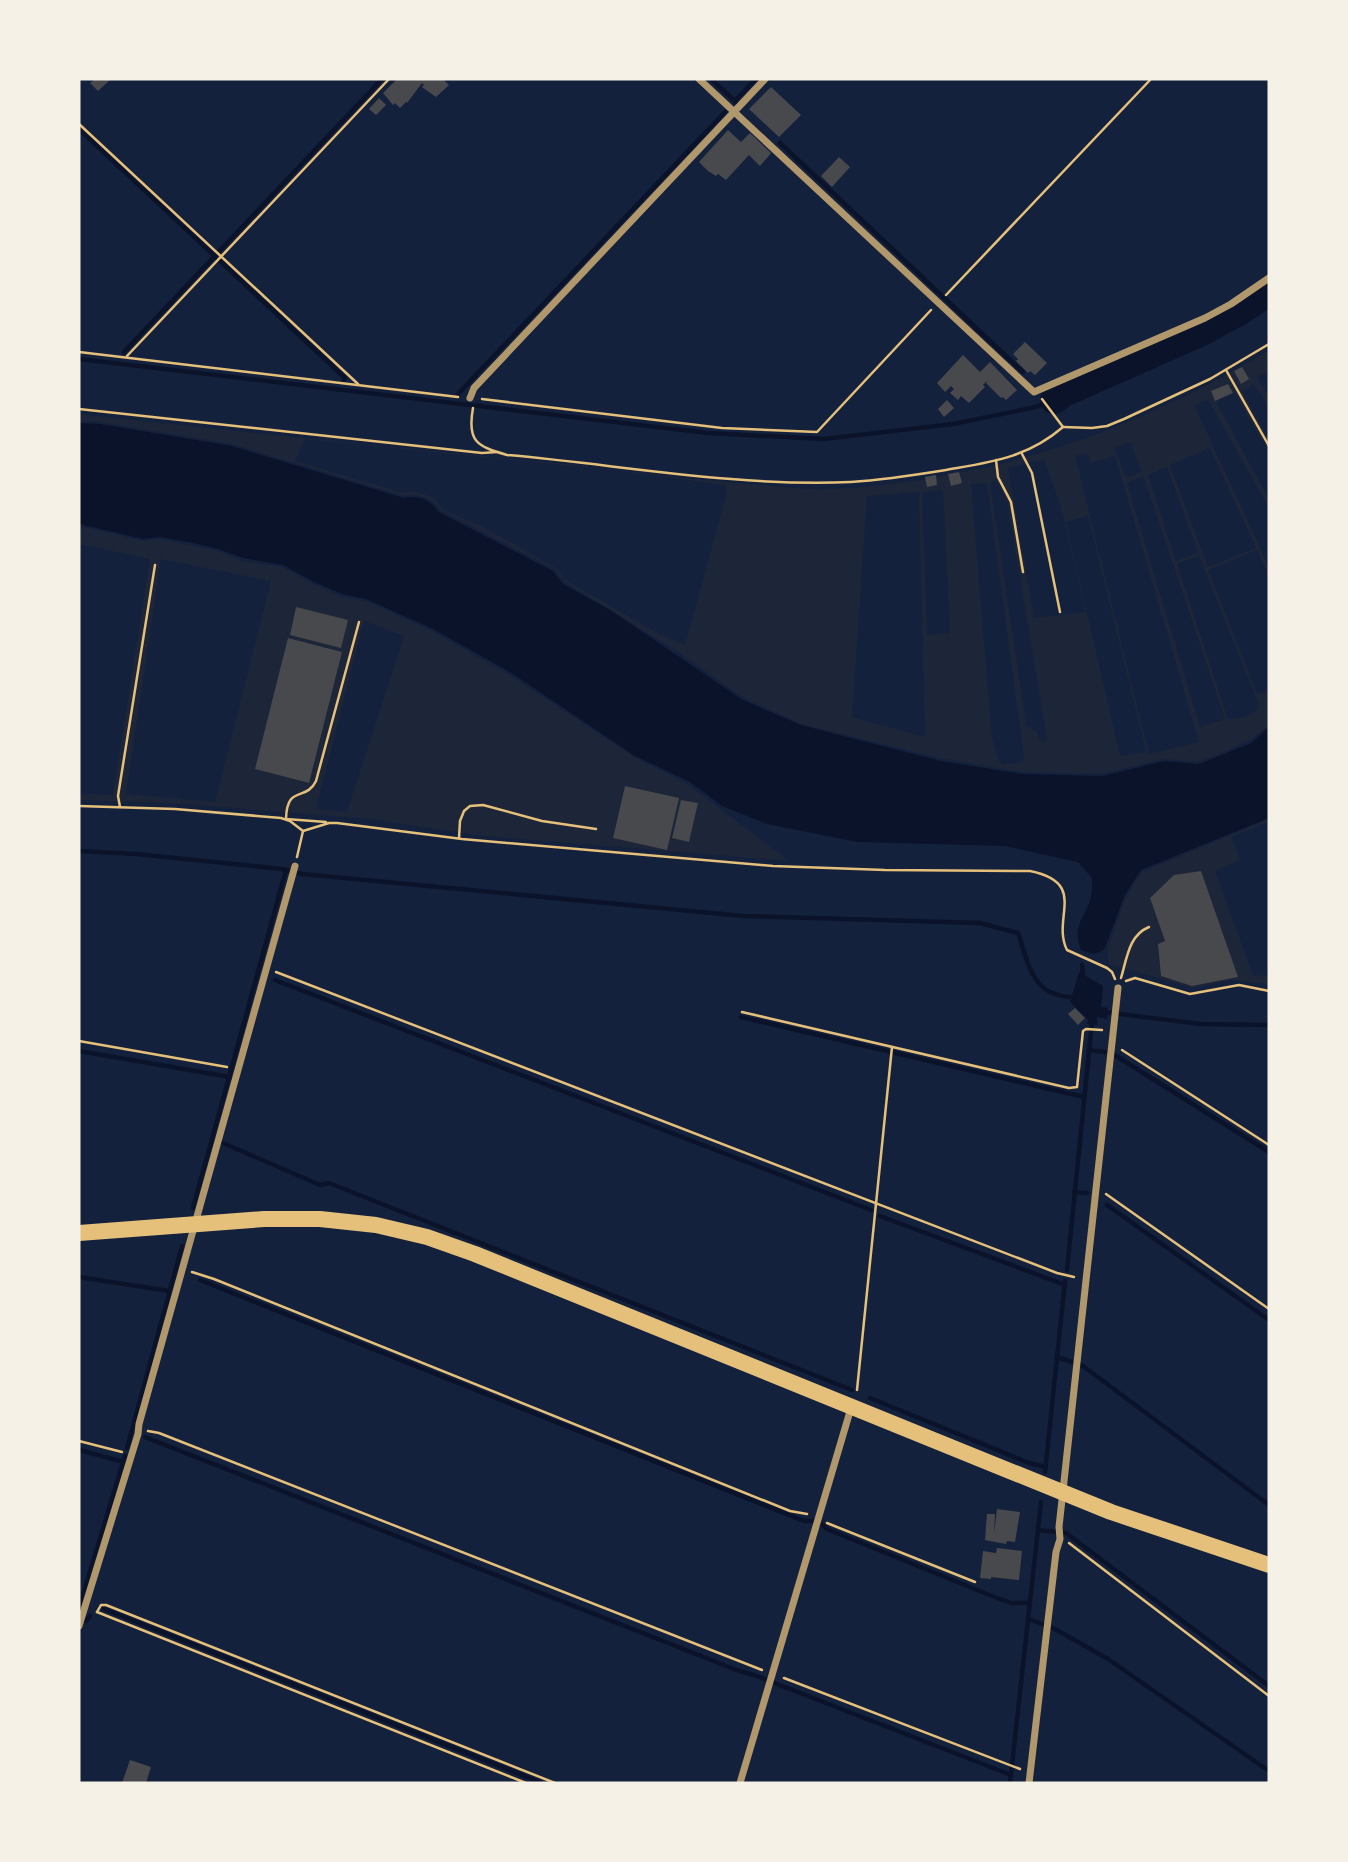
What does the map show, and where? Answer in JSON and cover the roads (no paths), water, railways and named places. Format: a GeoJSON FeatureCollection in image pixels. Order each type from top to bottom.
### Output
{"type":"FeatureCollection","features":[{"type":"Feature","properties":{"kind":"main road"},"geometry":{"type":"LineString","coordinates":[[79,1234],[264,1219],[320,1219],[376,1225],[427,1237],[475,1254],[1063,1493],[1184,1537],[1269,1564]]}},
{"type":"Feature","properties":{"kind":"street"},"geometry":{"type":"LineString","coordinates":[[699,79],[1034,392],[1205,318],[1269,278]]}},
{"type":"Feature","properties":{"kind":"street"},"geometry":{"type":"LineString","coordinates":[[470,398],[474,388],[765,79]]}},
{"type":"Feature","properties":{"kind":"street"},"geometry":{"type":"LineString","coordinates":[[79,1626],[138,1434],[295,866]]}},
{"type":"Feature","properties":{"kind":"street"},"geometry":{"type":"LineString","coordinates":[[1029,1783],[1056,1552],[1060,1538],[1059,1527],[1118,988]]}},
{"type":"Feature","properties":{"kind":"street"},"geometry":{"type":"LineString","coordinates":[[740,1783],[851,1407]]}},
{"type":"Feature","properties":{"kind":"waterway"},"geometry":{"type":"LineString","coordinates":[[124,352],[382,79]]}},
{"type":"Feature","properties":{"kind":"waterway"},"geometry":{"type":"LineString","coordinates":[[711,79],[736,102]]}},
{"type":"Feature","properties":{"kind":"waterway"},"geometry":{"type":"LineString","coordinates":[[735,101],[756,79]]}},
{"type":"Feature","properties":{"kind":"waterway"},"geometry":{"type":"LineString","coordinates":[[458,394],[725,112]]}},
{"type":"Feature","properties":{"kind":"waterway"},"geometry":{"type":"LineString","coordinates":[[79,129],[345,378],[344,380]]}},
{"type":"Feature","properties":{"kind":"waterway"},"geometry":{"type":"LineString","coordinates":[[780,143],[1023,372]]}},
{"type":"Feature","properties":{"kind":"waterway"},"geometry":{"type":"LineString","coordinates":[[1054,400],[1064,393],[1200,333],[1269,292]]}},
{"type":"Feature","properties":{"kind":"waterway"},"geometry":{"type":"LineString","coordinates":[[79,359],[708,433],[824,439],[953,424],[1036,407],[1054,400]]}},
{"type":"Feature","properties":{"kind":"waterway"},"geometry":{"type":"LineString","coordinates":[[79,851],[136,854],[282,869],[302,874],[743,916],[980,923],[1018,933],[1034,977],[1049,992],[1074,997]]}},
{"type":"Feature","properties":{"kind":"waterway"},"geometry":{"type":"LineString","coordinates":[[193,1208],[286,870]]}},
{"type":"Feature","properties":{"kind":"waterway"},"geometry":{"type":"LineString","coordinates":[[1082,965],[1083,977]]}},
{"type":"Feature","properties":{"kind":"waterway"},"geometry":{"type":"LineString","coordinates":[[275,980],[871,1210]]}},
{"type":"Feature","properties":{"kind":"waterway"},"geometry":{"type":"LineString","coordinates":[[1103,1012],[1201,1024],[1269,1025]]}},
{"type":"Feature","properties":{"kind":"waterway"},"geometry":{"type":"LineString","coordinates":[[741,1017],[1084,1097]]}},
{"type":"Feature","properties":{"kind":"waterway"},"geometry":{"type":"LineString","coordinates":[[1067,1270],[1092,1022]]}},
{"type":"Feature","properties":{"kind":"waterway"},"geometry":{"type":"LineString","coordinates":[[1089,1050],[1105,1052]]}},
{"type":"Feature","properties":{"kind":"waterway"},"geometry":{"type":"LineString","coordinates":[[79,1051],[230,1077]]}},
{"type":"Feature","properties":{"kind":"waterway"},"geometry":{"type":"LineString","coordinates":[[1113,1054],[1269,1152]]}},
{"type":"Feature","properties":{"kind":"waterway"},"geometry":{"type":"LineString","coordinates":[[223,1143],[320,1185],[329,1183],[852,1390]]}},
{"type":"Feature","properties":{"kind":"waterway"},"geometry":{"type":"LineString","coordinates":[[1074,1192],[1087,1193]]}},
{"type":"Feature","properties":{"kind":"waterway"},"geometry":{"type":"LineString","coordinates":[[1107,1205],[1269,1320]]}},
{"type":"Feature","properties":{"kind":"waterway"},"geometry":{"type":"LineString","coordinates":[[880,1216],[1065,1285]]}},
{"type":"Feature","properties":{"kind":"waterway"},"geometry":{"type":"LineString","coordinates":[[127,1448],[182,1246]]}},
{"type":"Feature","properties":{"kind":"waterway"},"geometry":{"type":"LineString","coordinates":[[79,1277],[169,1291]]}},
{"type":"Feature","properties":{"kind":"waterway"},"geometry":{"type":"LineString","coordinates":[[200,1280],[804,1521],[819,1523],[827,1529],[987,1594],[1011,1603],[1030,1603]]}},
{"type":"Feature","properties":{"kind":"waterway"},"geometry":{"type":"LineString","coordinates":[[1045,1472],[1065,1281]]}},
{"type":"Feature","properties":{"kind":"waterway"},"geometry":{"type":"LineString","coordinates":[[1057,1357],[1083,1366],[1269,1505]]}},
{"type":"Feature","properties":{"kind":"waterway"},"geometry":{"type":"LineString","coordinates":[[870,1398],[1029,1463],[1046,1467]]}},
{"type":"Feature","properties":{"kind":"waterway"},"geometry":{"type":"LineString","coordinates":[[145,1437],[1011,1775]]}},
{"type":"Feature","properties":{"kind":"waterway"},"geometry":{"type":"LineString","coordinates":[[79,1450],[124,1462]]}},
{"type":"Feature","properties":{"kind":"waterway"},"geometry":{"type":"LineString","coordinates":[[79,1608],[125,1456]]}},
{"type":"Feature","properties":{"kind":"waterway"},"geometry":{"type":"LineString","coordinates":[[1010,1783],[1041,1502]]}},
{"type":"Feature","properties":{"kind":"waterway"},"geometry":{"type":"LineString","coordinates":[[1038,1530],[1066,1533],[1269,1686]]}},
{"type":"Feature","properties":{"kind":"waterway"},"geometry":{"type":"LineString","coordinates":[[104,1609],[542,1783]]}},
{"type":"Feature","properties":{"kind":"waterway"},"geometry":{"type":"LineString","coordinates":[[86,1621],[90,1616]]}},
{"type":"Feature","properties":{"kind":"waterway"},"geometry":{"type":"LineString","coordinates":[[1029,1619],[1055,1629],[1108,1659],[1269,1771]]}}]}
